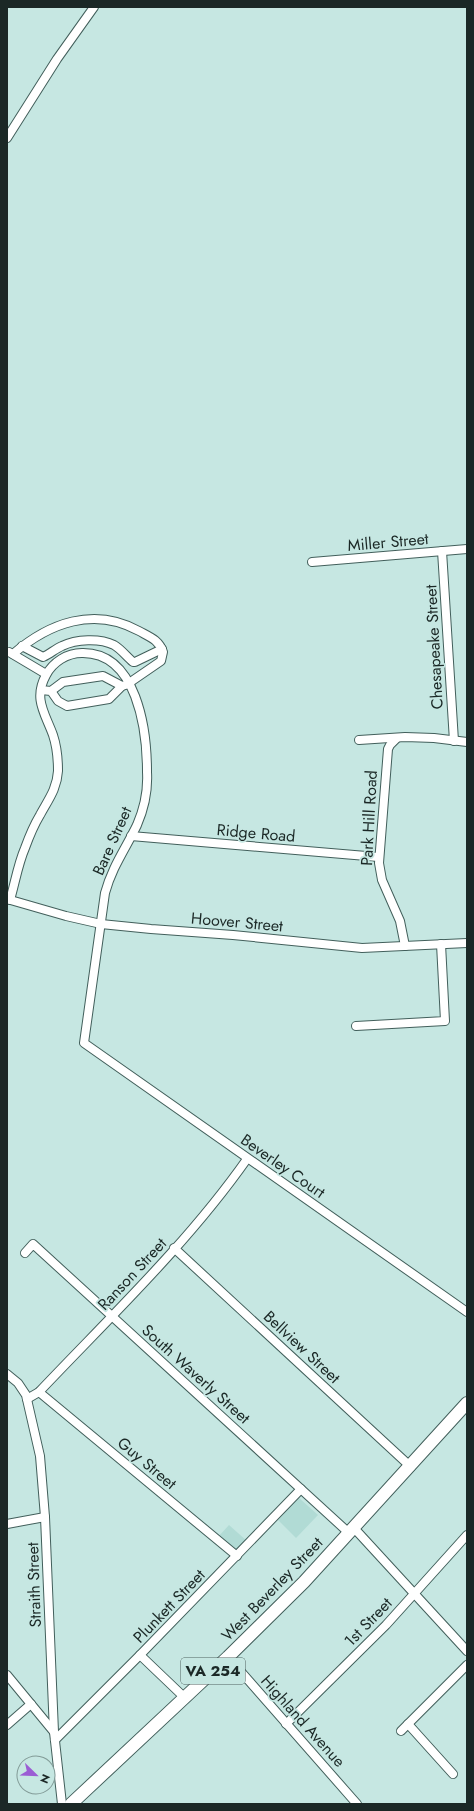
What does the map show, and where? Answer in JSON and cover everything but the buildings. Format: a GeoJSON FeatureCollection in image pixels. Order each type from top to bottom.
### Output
{"type":"FeatureCollection","features":[{"type":"Feature","properties":{"kind":"main road","name":"West Beverley Street"},"geometry":{"type":"LineString","coordinates":[[71,1804],[185,1698],[304,1582],[467,1403]]}},
{"type":"Feature","properties":{"kind":"street"},"geometry":{"type":"LineString","coordinates":[[7,138],[57,59],[94,7]]}},
{"type":"Feature","properties":{"kind":"street","name":"Miller Street"},"geometry":{"type":"LineString","coordinates":[[312,562],[467,549]]}},
{"type":"Feature","properties":{"kind":"street","name":"Chesapeake Street"},"geometry":{"type":"LineString","coordinates":[[442,551],[454,741]]}},
{"type":"Feature","properties":{"kind":"street"},"geometry":{"type":"LineString","coordinates":[[9,900],[24,849],[57,782],[56,745],[41,708],[41,690],[46,674],[11,653],[30,639],[51,627],[77,620],[96,619],[120,622],[137,630],[158,641],[164,652],[160,661],[127,684],[109,699],[67,706],[58,701],[51,691]]}},
{"type":"Feature","properties":{"kind":"street"},"geometry":{"type":"LineString","coordinates":[[22,646],[43,657],[63,646],[72,643],[86,640],[97,641],[113,644],[133,662],[162,649]]}},
{"type":"Feature","properties":{"kind":"street","name":"Bare Street"},"geometry":{"type":"LineString","coordinates":[[46,674],[54,664],[67,656],[78,653],[92,653],[112,662],[123,673],[141,719],[146,744],[148,774],[143,805],[138,823],[116,861],[108,883],[84,1043]]}},
{"type":"Feature","properties":{"kind":"street"},"geometry":{"type":"LineString","coordinates":[[41,690],[51,691],[63,682],[103,676],[127,684]]}},
{"type":"Feature","properties":{"kind":"street"},"geometry":{"type":"LineString","coordinates":[[360,740],[396,739],[405,737],[434,738],[467,742]]}},
{"type":"Feature","properties":{"kind":"street","name":"Park Hill Road"},"geometry":{"type":"LineString","coordinates":[[396,739],[388,749],[378,857],[382,878],[400,922],[405,946]]}},
{"type":"Feature","properties":{"kind":"street","name":"Ridge Road"},"geometry":{"type":"LineString","coordinates":[[131,836],[378,857]]}},
{"type":"Feature","properties":{"kind":"street","name":"Hoover Street"},"geometry":{"type":"LineString","coordinates":[[9,900],[101,924],[355,948],[467,943]]}},
{"type":"Feature","properties":{"kind":"street"},"geometry":{"type":"LineString","coordinates":[[356,1026],[445,1021],[442,944]]}},
{"type":"Feature","properties":{"kind":"street","name":"Beverley Court"},"geometry":{"type":"LineString","coordinates":[[84,1043],[467,1312]]}},
{"type":"Feature","properties":{"kind":"street","name":"Ranson Street"},"geometry":{"type":"LineString","coordinates":[[27,1399],[39,1392],[112,1316],[221,1195],[247,1158]]}},
{"type":"Feature","properties":{"kind":"street","name":"South Waverly Street"},"geometry":{"type":"LineString","coordinates":[[25,1253],[33,1244],[301,1489],[351,1531],[414,1594],[467,1651]]}},
{"type":"Feature","properties":{"kind":"street","name":"Bellview Street"},"geometry":{"type":"LineString","coordinates":[[174,1248],[411,1466]]}},
{"type":"Feature","properties":{"kind":"street","name":"Straith Street"},"geometry":{"type":"LineString","coordinates":[[7,1374],[18,1383],[27,1399],[40,1456],[46,1517],[55,1736],[62,1804]]}},
{"type":"Feature","properties":{"kind":"street","name":"Guy Street"},"geometry":{"type":"LineString","coordinates":[[39,1392],[237,1556]]}},
{"type":"Feature","properties":{"kind":"street","name":"Plunkett Street"},"geometry":{"type":"LineString","coordinates":[[55,1736],[140,1655],[301,1489]]}},
{"type":"Feature","properties":{"kind":"street"},"geometry":{"type":"LineString","coordinates":[[8,1523],[46,1517]]}},
{"type":"Feature","properties":{"kind":"street","name":"1st Street"},"geometry":{"type":"LineString","coordinates":[[286,1724],[414,1594],[467,1535]]}},
{"type":"Feature","properties":{"kind":"street"},"geometry":{"type":"LineString","coordinates":[[140,1655],[185,1698]]}},
{"type":"Feature","properties":{"kind":"street","name":"Highland Avenue"},"geometry":{"type":"LineString","coordinates":[[228,1657],[357,1804]]}},
{"type":"Feature","properties":{"kind":"street"},"geometry":{"type":"LineString","coordinates":[[401,1731],[467,1665]]}},
{"type":"Feature","properties":{"kind":"street"},"geometry":{"type":"LineString","coordinates":[[7,1674],[55,1736]]}},
{"type":"Feature","properties":{"kind":"street"},"geometry":{"type":"LineString","coordinates":[[7,1725],[31,1704]]}},
{"type":"Feature","properties":{"kind":"street"},"geometry":{"type":"LineString","coordinates":[[408,1724],[453,1774]]}},
{"type":"Feature","properties":{"kind":"shaded area"},"geometry":{"type":"Polygon","coordinates":[[[299,1498],[318,1515],[296,1538],[278,1520],[299,1498]]]}},
{"type":"Feature","properties":{"kind":"shaded area"},"geometry":{"type":"Polygon","coordinates":[[[229,1525],[247,1541],[236,1552],[218,1537],[229,1525]]]}}]}
